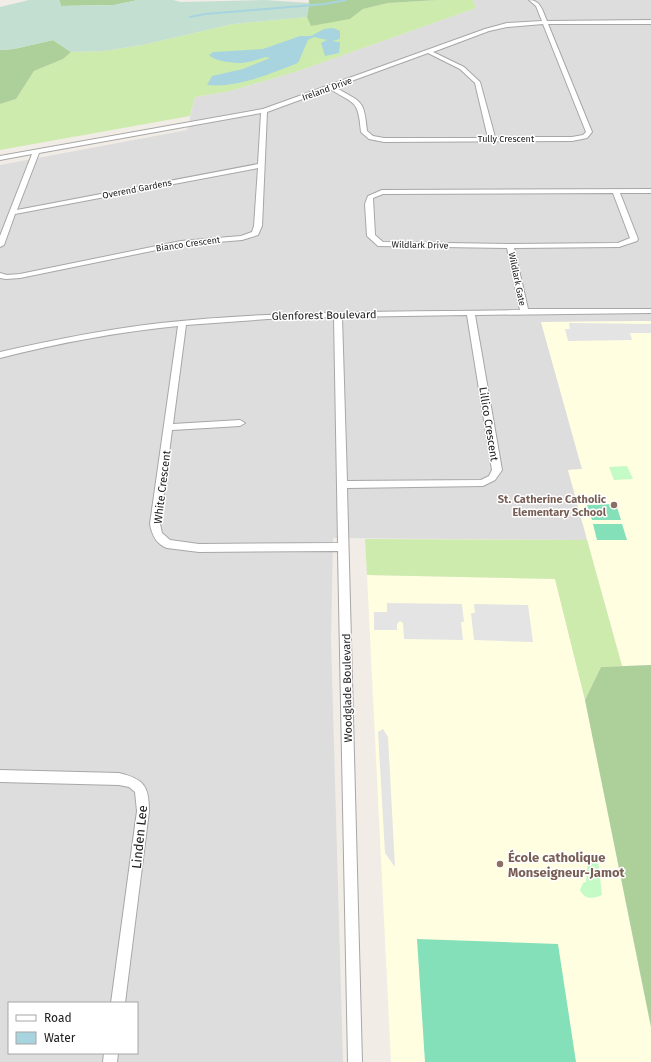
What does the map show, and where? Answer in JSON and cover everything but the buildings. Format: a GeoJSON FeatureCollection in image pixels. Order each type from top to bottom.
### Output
{"type":"FeatureCollection","features":[{"type":"Feature","properties":{"kind":"street"},"geometry":{"type":"LineString","coordinates":[[532,0],[538,5],[545,23]]}},
{"type":"Feature","properties":{"kind":"street","name":"Ireland Drive"},"geometry":{"type":"LineString","coordinates":[[0,158],[264,111],[497,27],[545,23],[651,22]]}},
{"type":"Feature","properties":{"kind":"street","name":"Tully Crescent"},"geometry":{"type":"LineString","coordinates":[[331,87],[359,104],[362,112],[364,132],[371,138],[384,140],[572,139],[585,137],[589,135],[588,129],[545,23]]}},
{"type":"Feature","properties":{"kind":"street"},"geometry":{"type":"LineString","coordinates":[[429,52],[460,67],[473,76],[478,83],[492,139]]}},
{"type":"Feature","properties":{"kind":"street","name":"Bianco Crescent"},"geometry":{"type":"LineString","coordinates":[[0,275],[6,277],[20,276],[173,244],[248,236],[254,233],[258,228],[264,111]]}},
{"type":"Feature","properties":{"kind":"street"},"geometry":{"type":"LineString","coordinates":[[0,245],[36,152]]}},
{"type":"Feature","properties":{"kind":"street","name":"Overend Gardens"},"geometry":{"type":"LineString","coordinates":[[12,213],[262,165]]}},
{"type":"Feature","properties":{"kind":"street","name":"Wildlark Drive"},"geometry":{"type":"LineString","coordinates":[[616,191],[634,239],[619,245],[510,246],[381,244],[371,236],[368,204],[370,197],[382,192],[616,191],[651,191]]}},
{"type":"Feature","properties":{"kind":"street","name":"Wildlark Gate"},"geometry":{"type":"LineString","coordinates":[[510,246],[525,312]]}},
{"type":"Feature","properties":{"kind":"street","name":"Glenforest Boulevard"},"geometry":{"type":"LineString","coordinates":[[0,355],[29,347],[99,334],[182,323],[243,318],[338,314],[651,311]]}},
{"type":"Feature","properties":{"kind":"street","name":"Lillico Crescent"},"geometry":{"type":"LineString","coordinates":[[342,485],[483,483],[492,478],[497,470],[471,313]]}},
{"type":"Feature","properties":{"kind":"street","name":"Woodglade Boulevard"},"geometry":{"type":"LineString","coordinates":[[338,314],[355,1062]]}},
{"type":"Feature","properties":{"kind":"street","name":"White Crescent"},"geometry":{"type":"LineString","coordinates":[[182,323],[155,524],[157,535],[167,544],[200,548],[343,547]]}},
{"type":"Feature","properties":{"kind":"street"},"geometry":{"type":"LineString","coordinates":[[169,427],[240,423]]}},
{"type":"Feature","properties":{"kind":"street","name":"Linden Lee"},"geometry":{"type":"LineString","coordinates":[[0,776],[119,779],[133,782],[139,786],[143,798],[143,811],[118,1002]]}},
{"type":"Feature","properties":{"kind":"shaded area"},"geometry":{"type":"Polygon","coordinates":[[[29,0],[59,0],[61,6],[114,5],[138,0],[173,0],[181,2],[265,0],[310,3],[307,17],[233,24],[142,45],[104,51],[71,52],[53,40],[14,49],[0,50],[0,7],[29,0]]]}},
{"type":"Feature","properties":{"kind":"shaded area"},"geometry":{"type":"Polygon","coordinates":[[[473,0],[651,0],[651,321],[541,322],[582,469],[568,470],[587,540],[333,538],[331,640],[343,1062],[0,1062],[0,165],[187,130],[195,97],[230,91],[298,71],[476,8],[473,0]]]}},
{"type":"Feature","properties":{"kind":"shaded area","name":"St. Catherine Catholic Elementary School"},"geometry":{"type":"Polygon","coordinates":[[[651,321],[651,665],[622,666],[568,470],[582,469],[541,322],[651,321]]]}},
{"type":"Feature","properties":{"kind":"shaded area"},"geometry":{"type":"Polygon","coordinates":[[[569,323],[651,324],[651,333],[630,333],[632,340],[568,341],[565,329],[570,329],[569,323]]]}},
{"type":"Feature","properties":{"kind":"shaded area","name":"École catholique Monseigneur-Jamot"},"geometry":{"type":"Polygon","coordinates":[[[367,575],[555,579],[585,700],[651,1027],[651,1062],[391,1062],[367,575]]]}},
{"type":"Feature","properties":{"kind":"shaded area"},"geometry":{"type":"Polygon","coordinates":[[[387,603],[462,604],[464,622],[461,622],[463,640],[404,639],[403,623],[400,621],[397,624],[397,630],[374,630],[374,612],[387,612],[387,603]]]}},
{"type":"Feature","properties":{"kind":"shaded area"},"geometry":{"type":"Polygon","coordinates":[[[474,604],[528,605],[533,642],[474,640],[471,613],[475,613],[474,604]]]}},
{"type":"Feature","properties":{"kind":"shaded area"},"geometry":{"type":"Polygon","coordinates":[[[383,729],[388,737],[395,867],[385,853],[378,732],[383,729]]]}},
{"type":"Feature","properties":{"kind":"green space"},"geometry":{"type":"Polygon","coordinates":[[[59,0],[138,0],[114,5],[61,6],[59,0]]]}},
{"type":"Feature","properties":{"kind":"green space"},"geometry":{"type":"Polygon","coordinates":[[[309,0],[438,0],[388,3],[363,9],[350,19],[311,26],[307,17],[309,0]]]}},
{"type":"Feature","properties":{"kind":"green space"},"geometry":{"type":"Polygon","coordinates":[[[438,0],[473,0],[476,8],[298,71],[230,91],[195,97],[190,116],[0,150],[0,104],[16,99],[34,71],[63,59],[71,52],[104,51],[142,45],[233,24],[307,17],[312,25],[350,19],[363,9],[388,3],[438,0]]]}},
{"type":"Feature","properties":{"kind":"green space"},"geometry":{"type":"Polygon","coordinates":[[[53,40],[71,52],[63,59],[34,71],[16,99],[0,104],[0,50],[14,49],[53,40]]]}},
{"type":"Feature","properties":{"kind":"green space"},"geometry":{"type":"Polygon","coordinates":[[[627,466],[633,479],[614,480],[609,467],[627,466]]]}},
{"type":"Feature","properties":{"kind":"green space"},"geometry":{"type":"Polygon","coordinates":[[[616,504],[621,520],[592,520],[587,505],[616,504]]]}},
{"type":"Feature","properties":{"kind":"green space"},"geometry":{"type":"Polygon","coordinates":[[[593,524],[622,524],[627,540],[597,540],[593,524]]]}},
{"type":"Feature","properties":{"kind":"green space"},"geometry":{"type":"Polygon","coordinates":[[[365,539],[587,540],[622,666],[601,667],[585,700],[555,579],[367,575],[365,539]]]}},
{"type":"Feature","properties":{"kind":"green space"},"geometry":{"type":"Polygon","coordinates":[[[651,665],[651,1027],[585,700],[601,667],[651,665]]]}},
{"type":"Feature","properties":{"kind":"green space"},"geometry":{"type":"Polygon","coordinates":[[[588,859],[598,860],[602,895],[592,898],[584,896],[580,890],[583,883],[586,882],[588,859]]]}},
{"type":"Feature","properties":{"kind":"green space"},"geometry":{"type":"Polygon","coordinates":[[[417,939],[558,944],[576,1062],[425,1062],[417,939]]]}},
{"type":"Feature","properties":{"kind":"water"},"geometry":{"type":"Polygon","coordinates":[[[333,28],[340,31],[340,39],[332,41],[340,42],[339,53],[325,56],[321,43],[327,40],[314,37],[308,40],[298,63],[265,76],[242,82],[207,85],[212,76],[243,69],[270,58],[266,57],[250,62],[232,63],[211,57],[209,55],[213,52],[263,49],[300,36],[311,36],[324,29],[333,28]]]}},
{"type":"Feature","properties":{"kind":"waterway"},"geometry":{"type":"LineString","coordinates":[[190,17],[205,14],[325,4],[346,0]]}},
{"type":"Feature","properties":{"kind":"place","name":"St. Catherine Catholic Elementary School"},"geometry":{"type":"Point","coordinates":[614,505]}},
{"type":"Feature","properties":{"kind":"place","name":"École catholique Monseigneur-Jamot"},"geometry":{"type":"Point","coordinates":[500,864]}}]}
